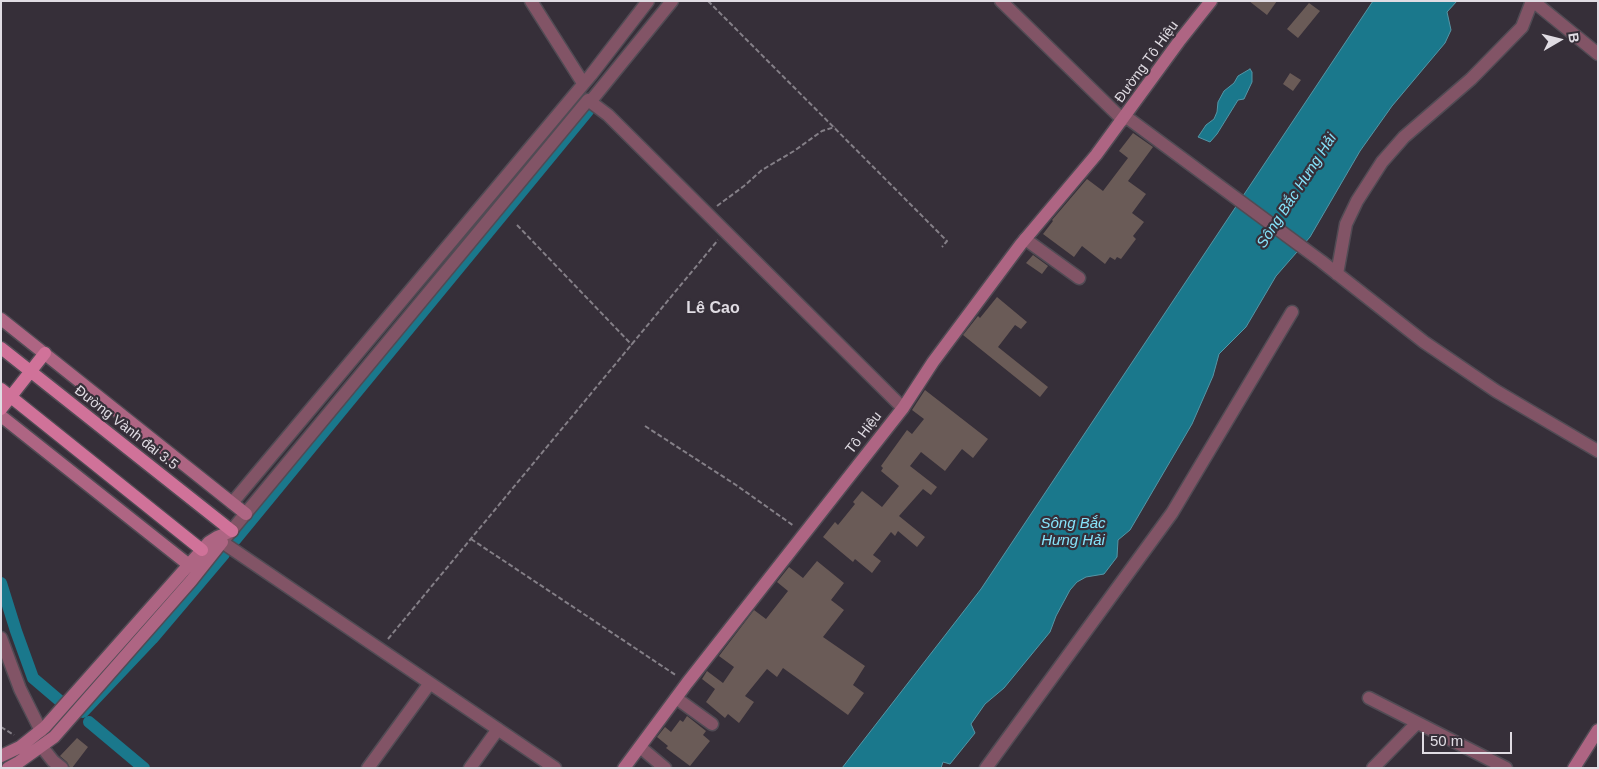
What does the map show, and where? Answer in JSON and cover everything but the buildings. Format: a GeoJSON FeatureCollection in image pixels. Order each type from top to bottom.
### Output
{"type":"FeatureCollection","features":[{"type":"Feature","properties":{"kind":"main road","name":"Đường Tô Hiệu"},"geometry":{"type":"LineString","coordinates":[[1124,118],[1180,40],[1211,1]]}},
{"type":"Feature","properties":{"kind":"main road","name":"Tô Hiệu"},"geometry":{"type":"LineString","coordinates":[[624,768],[687,683],[902,408],[933,362],[1025,239],[1096,156],[1124,118]]}},
{"type":"Feature","properties":{"kind":"main road"},"geometry":{"type":"LineString","coordinates":[[1,318],[246,514]]}},
{"type":"Feature","properties":{"kind":"main road","name":"Đường Vành đai 3.5"},"geometry":{"type":"LineString","coordinates":[[1,348],[232,530]]}},
{"type":"Feature","properties":{"kind":"main road"},"geometry":{"type":"LineString","coordinates":[[1,409],[6,393],[31,371],[45,353]]}},
{"type":"Feature","properties":{"kind":"main road"},"geometry":{"type":"LineString","coordinates":[[6,393],[202,550]]}},
{"type":"Feature","properties":{"kind":"main road"},"geometry":{"type":"LineString","coordinates":[[1,416],[189,565]]}},
{"type":"Feature","properties":{"kind":"main road"},"geometry":{"type":"LineString","coordinates":[[10,767],[39,738],[202,550],[217,537],[232,530]]}},
{"type":"Feature","properties":{"kind":"main road"},"geometry":{"type":"LineString","coordinates":[[1,756],[39,738],[54,737],[191,581],[222,542]]}},
{"type":"Feature","properties":{"kind":"main road"},"geometry":{"type":"LineString","coordinates":[[1574,768],[1598,730]]}},
{"type":"Feature","properties":{"kind":"street"},"geometry":{"type":"LineString","coordinates":[[531,1],[583,83]]}},
{"type":"Feature","properties":{"kind":"street"},"geometry":{"type":"LineString","coordinates":[[232,503],[570,99],[648,1]]}},
{"type":"Feature","properties":{"kind":"street"},"geometry":{"type":"LineString","coordinates":[[554,768],[222,542],[672,1]]}},
{"type":"Feature","properties":{"kind":"street"},"geometry":{"type":"LineString","coordinates":[[1001,1],[1124,118],[1320,261],[1424,342],[1496,391],[1598,451]]}},
{"type":"Feature","properties":{"kind":"street"},"geometry":{"type":"LineString","coordinates":[[1337,274],[1346,224],[1357,201],[1382,162],[1404,138],[1471,80],[1517,33],[1522,27],[1532,1],[1598,54]]}},
{"type":"Feature","properties":{"kind":"street"},"geometry":{"type":"LineString","coordinates":[[570,99],[608,115],[902,408]]}},
{"type":"Feature","properties":{"kind":"street"},"geometry":{"type":"LineString","coordinates":[[1025,239],[1079,278]]}},
{"type":"Feature","properties":{"kind":"street"},"geometry":{"type":"LineString","coordinates":[[986,768],[1172,513],[1292,312]]}},
{"type":"Feature","properties":{"kind":"street"},"geometry":{"type":"LineString","coordinates":[[1,638],[39,738],[53,761],[62,768]]}},
{"type":"Feature","properties":{"kind":"street"},"geometry":{"type":"LineString","coordinates":[[368,768],[430,683]]}},
{"type":"Feature","properties":{"kind":"street"},"geometry":{"type":"LineString","coordinates":[[676,698],[712,724]]}},
{"type":"Feature","properties":{"kind":"street"},"geometry":{"type":"LineString","coordinates":[[1369,698],[1506,768]]}},
{"type":"Feature","properties":{"kind":"street"},"geometry":{"type":"LineString","coordinates":[[1373,768],[1417,723]]}},
{"type":"Feature","properties":{"kind":"street"},"geometry":{"type":"LineString","coordinates":[[470,768],[498,729]]}},
{"type":"Feature","properties":{"kind":"street"},"geometry":{"type":"LineString","coordinates":[[640,747],[665,768]]}},
{"type":"Feature","properties":{"kind":"path"},"geometry":{"type":"LineString","coordinates":[[708,1],[947,241],[942,247]]}},
{"type":"Feature","properties":{"kind":"path"},"geometry":{"type":"LineString","coordinates":[[707,213],[744,186],[762,170],[794,151],[822,131],[834,128]]}},
{"type":"Feature","properties":{"kind":"path"},"geometry":{"type":"LineString","coordinates":[[517,225],[632,345]]}},
{"type":"Feature","properties":{"kind":"path"},"geometry":{"type":"LineString","coordinates":[[380,648],[718,240],[728,234]]}},
{"type":"Feature","properties":{"kind":"path"},"geometry":{"type":"LineString","coordinates":[[645,426],[736,485],[804,533]]}},
{"type":"Feature","properties":{"kind":"path"},"geometry":{"type":"LineString","coordinates":[[471,539],[687,683]]}},
{"type":"Feature","properties":{"kind":"path"},"geometry":{"type":"LineString","coordinates":[[1,727],[11,733],[23,745]]}},
{"type":"Feature","properties":{"kind":"water","name":"Sông Bắc Hưng Hải"},"geometry":{"type":"Polygon","coordinates":[[[1373,1],[1457,1],[1447,12],[1451,30],[1445,43],[1392,106],[1360,151],[1310,237],[1276,276],[1246,327],[1219,354],[1213,376],[1192,424],[1130,530],[1118,540],[1117,557],[1104,574],[1086,577],[1077,582],[1070,590],[1050,632],[1004,688],[985,704],[971,724],[975,733],[950,764],[943,762],[941,768],[842,768],[981,589],[1373,1]]]}},
{"type":"Feature","properties":{"kind":"water"},"geometry":{"type":"Polygon","coordinates":[[[1250,69],[1252,72],[1252,82],[1244,99],[1238,100],[1210,142],[1198,137],[1206,125],[1214,119],[1218,102],[1224,91],[1234,83],[1238,76],[1250,69]]]}},
{"type":"Feature","properties":{"kind":"waterway"},"geometry":{"type":"LineString","coordinates":[[235,540],[588,111]]}},
{"type":"Feature","properties":{"kind":"waterway"},"geometry":{"type":"LineString","coordinates":[[83,712],[152,639],[224,554]]}},
{"type":"Feature","properties":{"kind":"waterway"},"geometry":{"type":"LineString","coordinates":[[1,583],[33,678],[60,701]]}},
{"type":"Feature","properties":{"kind":"waterway"},"geometry":{"type":"LineString","coordinates":[[89,722],[144,768]]}},
{"type":"Feature","properties":{"kind":"district","name":"Lê Cao"},"geometry":{"type":"Point","coordinates":[713,309]}}]}
